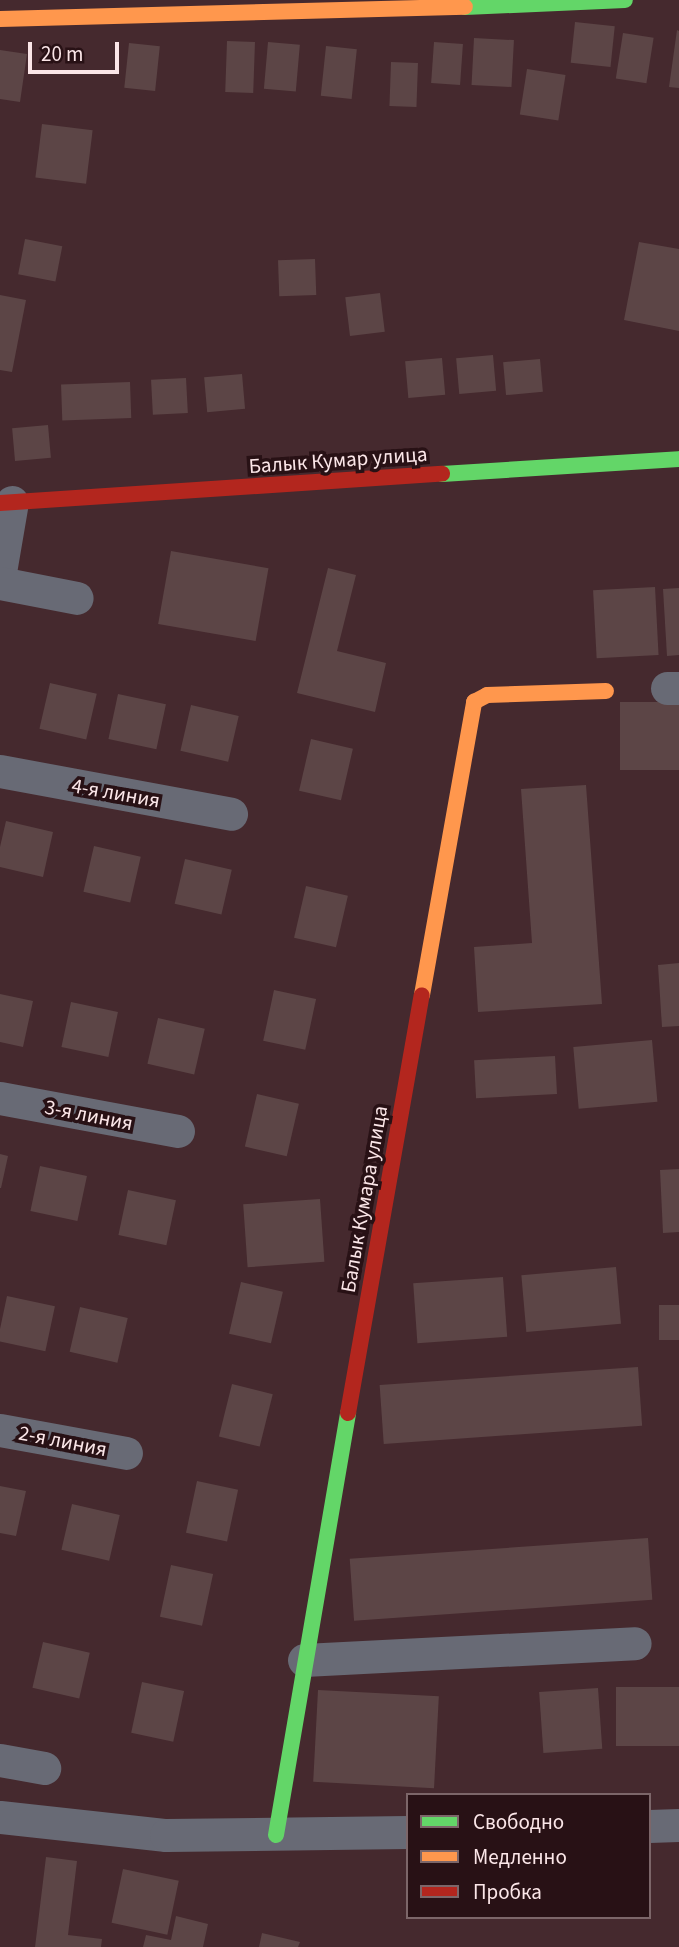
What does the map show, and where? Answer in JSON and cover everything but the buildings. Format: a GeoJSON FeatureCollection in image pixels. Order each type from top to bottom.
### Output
{"type":"FeatureCollection","features":[{"type":"Feature","properties":{"kind":"street"},"geometry":{"type":"LineString","coordinates":[[0,19],[423,9],[625,0]]}},
{"type":"Feature","properties":{"kind":"street","name":"Балык Кумар улица"},"geometry":{"type":"LineString","coordinates":[[6,503],[679,459]]}},
{"type":"Feature","properties":{"kind":"street"},"geometry":{"type":"LineString","coordinates":[[0,572],[6,503]]}},
{"type":"Feature","properties":{"kind":"street"},"geometry":{"type":"LineString","coordinates":[[0,583],[77,598]]}},
{"type":"Feature","properties":{"kind":"street","name":"Балык Кумара улица"},"geometry":{"type":"LineString","coordinates":[[276,1835],[304,1660],[474,702],[487,695],[606,691]]}},
{"type":"Feature","properties":{"kind":"street","name":"4-я линия"},"geometry":{"type":"LineString","coordinates":[[0,771],[232,814]]}},
{"type":"Feature","properties":{"kind":"street","name":"3-я линия"},"geometry":{"type":"LineString","coordinates":[[0,1098],[178,1131]]}},
{"type":"Feature","properties":{"kind":"street","name":"2-я линия"},"geometry":{"type":"LineString","coordinates":[[0,1430],[126,1453]]}},
{"type":"Feature","properties":{"kind":"street"},"geometry":{"type":"LineString","coordinates":[[304,1660],[635,1643]]}},
{"type":"Feature","properties":{"kind":"street"},"geometry":{"type":"LineString","coordinates":[[0,1760],[44,1768]]}},
{"type":"Feature","properties":{"kind":"street"},"geometry":{"type":"LineString","coordinates":[[1,1823],[166,1835],[406,1832]]}},
{"type":"Feature","properties":{"kind":"street"},"geometry":{"type":"LineString","coordinates":[[651,1826],[679,1825]]}},
{"type":"Feature","properties":{"kind":"traffic: fast"},"geometry":{"type":"LineString","coordinates":[[465,7],[625,0]]}},
{"type":"Feature","properties":{"kind":"traffic: fast"},"geometry":{"type":"LineString","coordinates":[[442,474],[679,459]]}},
{"type":"Feature","properties":{"kind":"traffic: fast"},"geometry":{"type":"LineString","coordinates":[[276,1835],[348,1413]]}},
{"type":"Feature","properties":{"kind":"traffic: slow"},"geometry":{"type":"LineString","coordinates":[[0,19],[465,7]]}},
{"type":"Feature","properties":{"kind":"traffic: slow"},"geometry":{"type":"LineString","coordinates":[[422,995],[474,702],[487,695],[606,691]]}},
{"type":"Feature","properties":{"kind":"traffic: jam"},"geometry":{"type":"LineString","coordinates":[[0,503],[442,474]]}},
{"type":"Feature","properties":{"kind":"traffic: jam"},"geometry":{"type":"LineString","coordinates":[[348,1413],[422,995]]}}]}
